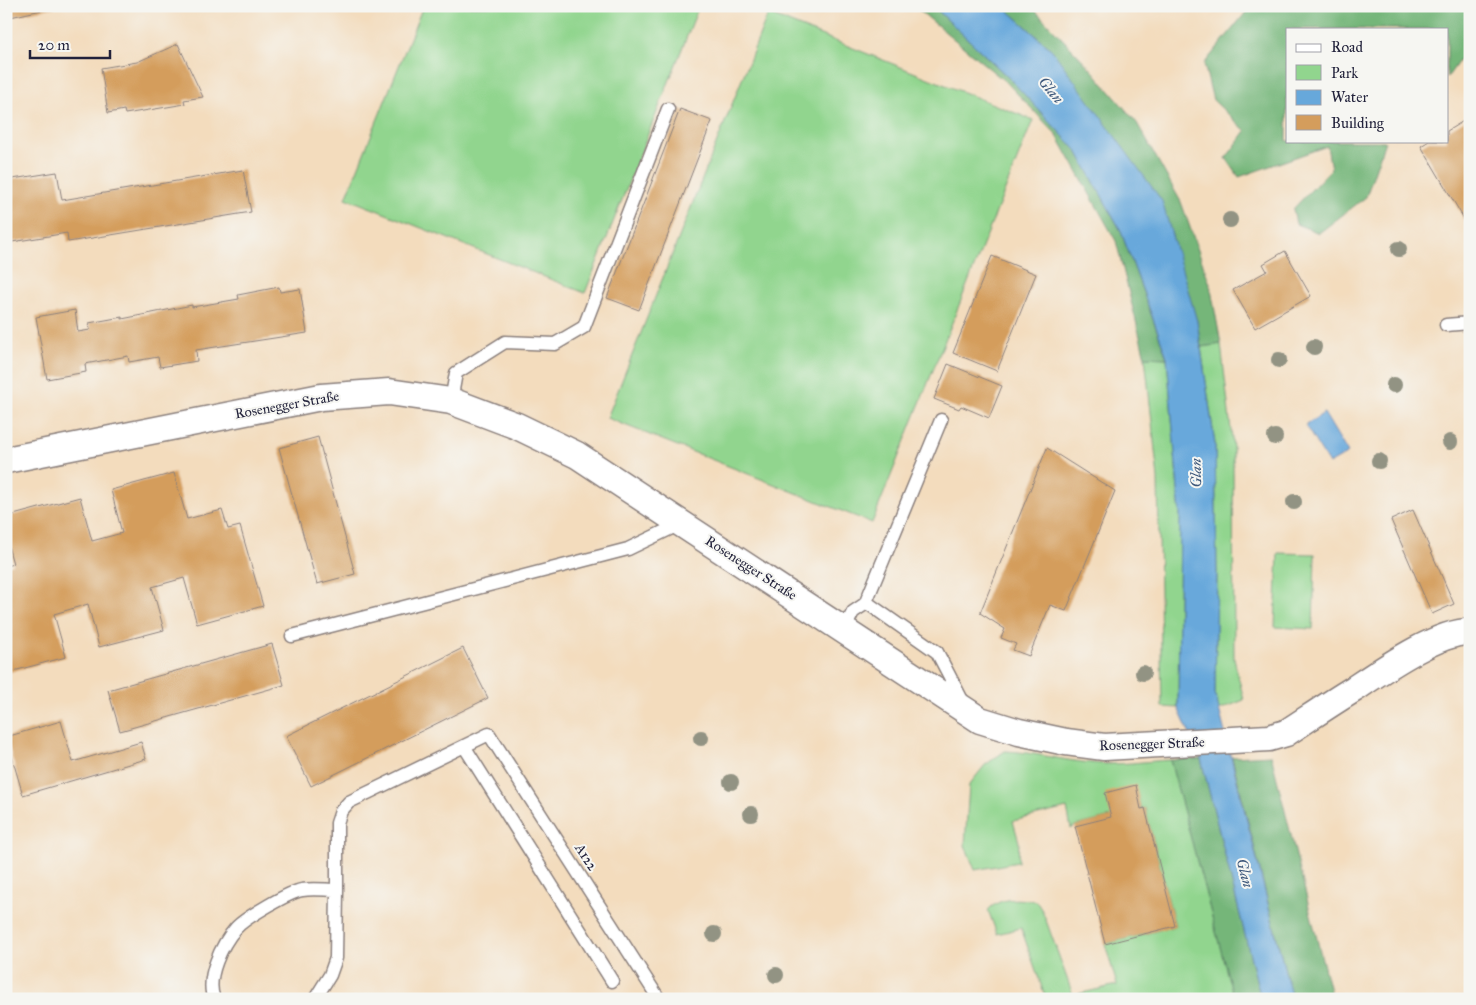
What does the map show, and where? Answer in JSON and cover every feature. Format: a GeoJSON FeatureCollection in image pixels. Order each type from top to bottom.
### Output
{"type":"FeatureCollection","features":[{"type":"Feature","properties":{"kind":"street","name":"Rosenegger Straße"},"geometry":{"type":"LineString","coordinates":[[6,460],[322,397],[389,392],[451,401],[517,426],[577,455],[980,720],[1019,732],[1066,742],[1104,747],[1269,738],[1286,732],[1393,663],[1422,647],[1460,632],[1470,632]]}},
{"type":"Feature","properties":{"kind":"lane"},"geometry":{"type":"LineString","coordinates":[[451,401],[456,373],[505,342],[555,344],[584,327],[668,109]]}},
{"type":"Feature","properties":{"kind":"lane"},"geometry":{"type":"LineString","coordinates":[[1446,325],[1470,323]]}},
{"type":"Feature","properties":{"kind":"lane"},"geometry":{"type":"LineString","coordinates":[[941,420],[866,602],[937,652],[967,711]]}},
{"type":"Feature","properties":{"kind":"lane"},"geometry":{"type":"LineString","coordinates":[[292,636],[628,550],[682,523]]}},
{"type":"Feature","properties":{"kind":"lane"},"geometry":{"type":"LineString","coordinates":[[844,630],[853,612],[865,604]]}},
{"type":"Feature","properties":{"kind":"lane","name":"A122"},"geometry":{"type":"LineString","coordinates":[[464,746],[489,734],[658,998]]}},
{"type":"Feature","properties":{"kind":"lane"},"geometry":{"type":"LineString","coordinates":[[314,999],[330,975],[336,958],[337,823],[341,811],[349,802],[464,746],[612,981]]}},
{"type":"Feature","properties":{"kind":"lane"},"geometry":{"type":"LineString","coordinates":[[214,999],[212,994],[213,971],[221,950],[236,928],[264,908],[301,890],[337,890]]}},
{"type":"Feature","properties":{"kind":"green space"},"geometry":{"type":"Polygon","coordinates":[[[423,6],[699,6],[585,293],[346,198],[423,6]]]}},
{"type":"Feature","properties":{"kind":"green space"},"geometry":{"type":"Polygon","coordinates":[[[914,6],[933,6],[1011,80],[1077,151],[1120,229],[1167,358],[1145,357],[1116,241],[1056,134],[1008,84],[914,6]]]}},
{"type":"Feature","properties":{"kind":"green space"},"geometry":{"type":"Polygon","coordinates":[[[1003,6],[1031,6],[1092,70],[1137,123],[1181,202],[1210,284],[1221,344],[1201,347],[1197,321],[1052,50],[1003,6]]]}},
{"type":"Feature","properties":{"kind":"green space"},"geometry":{"type":"Polygon","coordinates":[[[1251,6],[1470,6],[1470,45],[1448,77],[1448,28],[1286,28],[1286,142],[1385,142],[1366,197],[1319,233],[1296,224],[1293,209],[1331,169],[1327,146],[1239,177],[1226,158],[1246,131],[1213,100],[1204,64],[1251,6]]]}},
{"type":"Feature","properties":{"kind":"green space"},"geometry":{"type":"Polygon","coordinates":[[[768,14],[1033,120],[872,523],[607,418],[768,14]]]}},
{"type":"Feature","properties":{"kind":"green space"},"geometry":{"type":"Polygon","coordinates":[[[1221,344],[1233,447],[1234,659],[1244,700],[1219,710],[1215,693],[1217,573],[1215,444],[1201,347],[1221,344]]]}},
{"type":"Feature","properties":{"kind":"green space"},"geometry":{"type":"Polygon","coordinates":[[[1145,357],[1167,358],[1180,515],[1178,708],[1162,707],[1158,479],[1145,357]]]}},
{"type":"Feature","properties":{"kind":"green space"},"geometry":{"type":"Polygon","coordinates":[[[1278,553],[1315,554],[1313,629],[1275,627],[1278,553]]]}},
{"type":"Feature","properties":{"kind":"green space"},"geometry":{"type":"Polygon","coordinates":[[[1005,751],[1102,764],[1170,760],[1234,999],[1046,999],[1021,928],[997,934],[988,910],[999,902],[1005,900],[1036,901],[1043,912],[1073,995],[1117,985],[1105,944],[1175,926],[1145,808],[1141,809],[1135,786],[1111,817],[1075,826],[1071,829],[1067,808],[1013,821],[1019,842],[1018,862],[975,870],[965,845],[969,785],[985,765],[1005,751]]]}},
{"type":"Feature","properties":{"kind":"green space"},"geometry":{"type":"Polygon","coordinates":[[[1271,755],[1332,999],[1292,999],[1232,757],[1271,755]]]}},
{"type":"Feature","properties":{"kind":"green space"},"geometry":{"type":"Polygon","coordinates":[[[1201,759],[1261,999],[1234,999],[1170,760],[1201,759]]]}},
{"type":"Feature","properties":{"kind":"water","name":"Glan"},"geometry":{"type":"Polygon","coordinates":[[[933,6],[1003,6],[1052,50],[1162,201],[1197,321],[1215,444],[1217,573],[1215,693],[1292,999],[1261,999],[1201,759],[1178,708],[1180,515],[1167,357],[1120,229],[1077,151],[1011,80],[933,6]]]}},
{"type":"Feature","properties":{"kind":"water"},"geometry":{"type":"Polygon","coordinates":[[[1324,413],[1348,453],[1329,464],[1305,425],[1324,413]]]}},
{"type":"Feature","properties":{"kind":"building"},"geometry":{"type":"Polygon","coordinates":[[[6,6],[54,6],[55,7],[6,18],[6,6]]]}},
{"type":"Feature","properties":{"kind":"building"},"geometry":{"type":"Polygon","coordinates":[[[178,44],[203,97],[184,100],[185,104],[125,114],[124,110],[108,113],[101,68],[137,62],[178,44]]]}},
{"type":"Feature","properties":{"kind":"building"},"geometry":{"type":"Polygon","coordinates":[[[680,109],[712,121],[639,310],[607,298],[680,109]]]}},
{"type":"Feature","properties":{"kind":"building"},"geometry":{"type":"Polygon","coordinates":[[[1470,117],[1470,229],[1421,146],[1427,142],[1448,142],[1448,130],[1470,117]]]}},
{"type":"Feature","properties":{"kind":"building"},"geometry":{"type":"Polygon","coordinates":[[[243,170],[251,212],[68,242],[67,233],[6,243],[6,180],[57,172],[62,200],[243,170]]]}},
{"type":"Feature","properties":{"kind":"building"},"geometry":{"type":"Polygon","coordinates":[[[1285,251],[1311,296],[1255,328],[1233,290],[1267,271],[1263,264],[1285,251]]]}},
{"type":"Feature","properties":{"kind":"building"},"geometry":{"type":"Polygon","coordinates":[[[992,256],[1036,274],[997,371],[953,353],[992,256]]]}},
{"type":"Feature","properties":{"kind":"building"},"geometry":{"type":"Polygon","coordinates":[[[279,287],[280,292],[300,289],[307,333],[196,350],[197,361],[160,367],[158,357],[129,362],[128,356],[85,364],[86,372],[47,379],[36,317],[75,310],[78,332],[90,330],[89,323],[122,317],[122,319],[192,305],[192,307],[239,299],[238,295],[279,287]]]}},
{"type":"Feature","properties":{"kind":"building"},"geometry":{"type":"Polygon","coordinates":[[[948,364],[1002,386],[989,418],[961,406],[959,409],[934,399],[948,364]]]}},
{"type":"Feature","properties":{"kind":"building"},"geometry":{"type":"Polygon","coordinates":[[[318,437],[355,574],[317,584],[279,448],[318,437]]]}},
{"type":"Feature","properties":{"kind":"building"},"geometry":{"type":"Polygon","coordinates":[[[1047,448],[1115,491],[1066,611],[1050,605],[1029,656],[1013,650],[1016,644],[1001,638],[1005,629],[980,613],[1047,448]]]}},
{"type":"Feature","properties":{"kind":"building"},"geometry":{"type":"Polygon","coordinates":[[[174,473],[187,519],[222,510],[228,529],[240,526],[263,606],[197,624],[184,578],[152,587],[164,630],[99,647],[88,604],[54,614],[66,657],[6,673],[6,566],[13,564],[6,538],[6,517],[80,497],[92,541],[122,533],[111,490],[174,473]]]}},
{"type":"Feature","properties":{"kind":"building"},"geometry":{"type":"Polygon","coordinates":[[[1413,510],[1454,604],[1432,614],[1391,520],[1413,510]]]}},
{"type":"Feature","properties":{"kind":"building"},"geometry":{"type":"Polygon","coordinates":[[[272,644],[284,685],[120,731],[108,690],[272,644]]]}},
{"type":"Feature","properties":{"kind":"building"},"geometry":{"type":"Polygon","coordinates":[[[463,648],[488,698],[311,786],[286,736],[463,648]]]}},
{"type":"Feature","properties":{"kind":"building"},"geometry":{"type":"Polygon","coordinates":[[[61,721],[73,762],[141,742],[146,759],[23,795],[6,737],[61,721]]]}},
{"type":"Feature","properties":{"kind":"building"},"geometry":{"type":"Polygon","coordinates":[[[1136,785],[1141,809],[1145,808],[1175,926],[1105,944],[1075,826],[1111,817],[1105,793],[1136,785]]]}}]}
